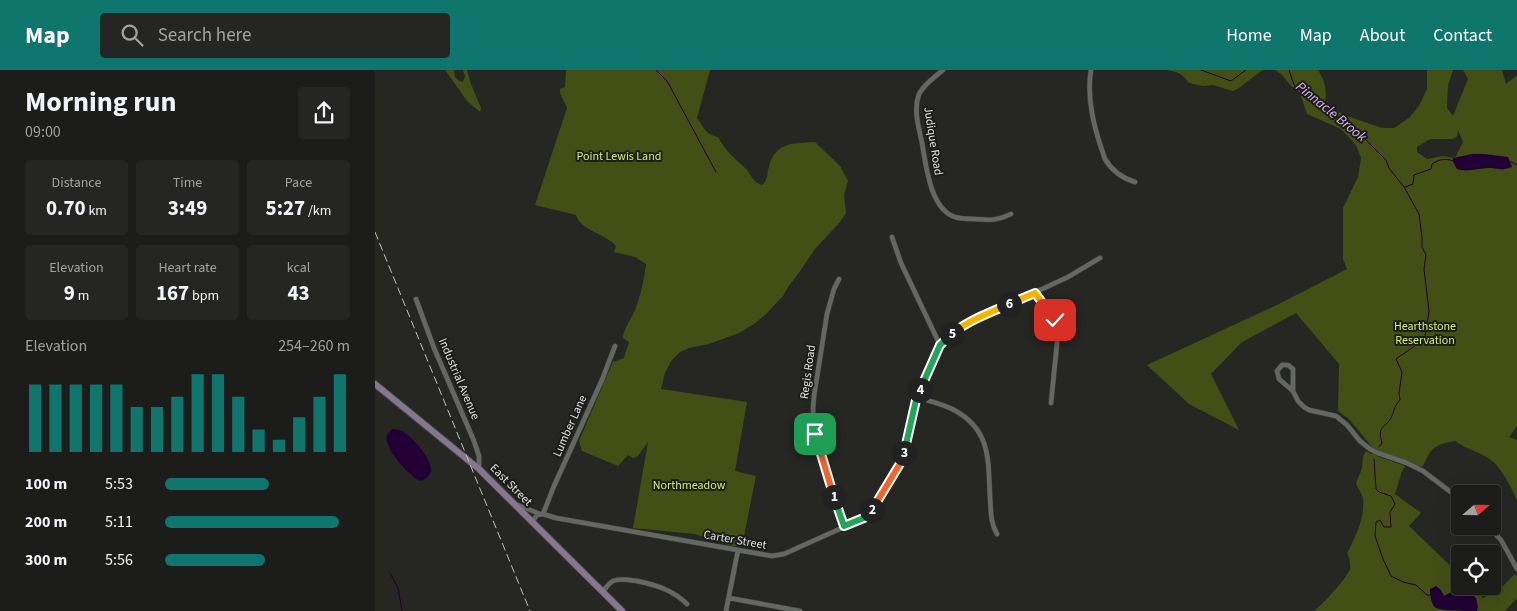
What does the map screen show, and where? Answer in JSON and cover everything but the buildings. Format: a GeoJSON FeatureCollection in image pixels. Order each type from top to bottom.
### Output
{"type":"FeatureCollection","features":[{"type":"Feature","properties":{"kind":"main road","name":"East Street"},"geometry":{"type":"LineString","coordinates":[[375,384],[479,469],[622,611]]}},
{"type":"Feature","properties":{"kind":"street","name":"Judique Road"},"geometry":{"type":"LineString","coordinates":[[943,70],[925,85],[919,94],[916,106],[927,176],[933,191],[944,209],[955,217],[995,220],[1011,214]]}},
{"type":"Feature","properties":{"kind":"street"},"geometry":{"type":"LineString","coordinates":[[1091,70],[1088,88],[1089,100],[1105,159],[1110,167],[1121,177],[1135,182]]}},
{"type":"Feature","properties":{"kind":"street"},"geometry":{"type":"LineString","coordinates":[[892,237],[901,264],[940,345],[959,328],[1068,277],[1100,258]]}},
{"type":"Feature","properties":{"kind":"street","name":"Regis Road"},"geometry":{"type":"LineString","coordinates":[[839,280],[834,289],[827,314],[813,409],[818,446],[844,526]]}},
{"type":"Feature","properties":{"kind":"street"},"geometry":{"type":"LineString","coordinates":[[1035,293],[1055,320],[1059,333],[1051,403]]}},
{"type":"Feature","properties":{"kind":"street","name":"Industrial Avenue"},"geometry":{"type":"LineString","coordinates":[[416,299],[434,348],[474,441],[479,456],[479,469]]}},
{"type":"Feature","properties":{"kind":"street","name":"Carter Street"},"geometry":{"type":"LineString","coordinates":[[513,503],[556,518],[780,556],[869,514],[901,462],[917,397],[940,345]]}},
{"type":"Feature","properties":{"kind":"street","name":"Lumber Lane"},"geometry":{"type":"LineString","coordinates":[[541,514],[602,380],[615,346]]}},
{"type":"Feature","properties":{"kind":"street"},"geometry":{"type":"LineString","coordinates":[[1293,391],[1293,370],[1288,365],[1282,366],[1278,370],[1277,376],[1293,391],[1298,401],[1306,408],[1335,416],[1349,427],[1360,441],[1370,449],[1378,454],[1423,471],[1451,492]]}},
{"type":"Feature","properties":{"kind":"street"},"geometry":{"type":"LineString","coordinates":[[917,397],[952,409],[972,422],[979,432],[987,456],[991,520],[997,534]]}},
{"type":"Feature","properties":{"kind":"street"},"geometry":{"type":"LineString","coordinates":[[532,522],[537,515],[541,514]]}},
{"type":"Feature","properties":{"kind":"street"},"geometry":{"type":"LineString","coordinates":[[1496,535],[1517,569]]}},
{"type":"Feature","properties":{"kind":"street"},"geometry":{"type":"LineString","coordinates":[[726,611],[738,550]]}},
{"type":"Feature","properties":{"kind":"street"},"geometry":{"type":"LineString","coordinates":[[602,592],[611,581],[621,579],[660,586],[681,598],[687,604]]}},
{"type":"Feature","properties":{"kind":"street"},"geometry":{"type":"LineString","coordinates":[[729,598],[800,611]]}},
{"type":"Feature","properties":{"kind":"green space"},"geometry":{"type":"Polygon","coordinates":[[[445,70],[454,70],[455,77],[463,82],[465,76],[463,70],[467,70],[481,108],[480,112],[467,101],[445,70]]]}},
{"type":"Feature","properties":{"kind":"green space"},"geometry":{"type":"Polygon","coordinates":[[[566,70],[710,70],[697,118],[707,132],[718,137],[727,150],[756,182],[762,185],[765,182],[771,161],[780,149],[791,144],[815,142],[840,166],[848,181],[844,195],[846,213],[815,249],[783,296],[765,315],[739,333],[680,352],[671,361],[665,373],[661,389],[747,402],[735,471],[756,476],[742,546],[732,546],[695,534],[633,528],[648,442],[638,456],[633,458],[628,455],[618,466],[582,451],[579,441],[613,362],[624,358],[629,342],[623,338],[639,299],[646,264],[635,257],[614,252],[616,246],[612,242],[588,228],[578,220],[576,215],[535,205],[567,108],[560,93],[560,89],[565,87],[566,70]]]}},
{"type":"Feature","properties":{"kind":"green space"},"geometry":{"type":"Polygon","coordinates":[[[1167,70],[1264,70],[1233,91],[1213,85],[1203,86],[1189,83],[1180,74],[1167,70]]]}},
{"type":"Feature","properties":{"kind":"green space","name":"Hearthstone Reservation"},"geometry":{"type":"Polygon","coordinates":[[[1275,70],[1318,70],[1325,86],[1325,103],[1344,115],[1382,128],[1394,128],[1409,118],[1419,106],[1427,89],[1427,70],[1453,70],[1448,85],[1447,108],[1453,116],[1468,79],[1463,70],[1502,70],[1506,84],[1517,75],[1517,426],[1509,437],[1517,440],[1517,500],[1506,478],[1495,463],[1455,441],[1434,448],[1423,466],[1419,467],[1373,448],[1349,419],[1338,411],[1339,364],[1296,313],[1242,342],[1211,374],[1239,430],[1189,404],[1147,365],[1279,304],[1347,269],[1343,259],[1343,208],[1358,177],[1361,158],[1356,145],[1341,129],[1307,114],[1299,91],[1275,70]],[[1458,130],[1457,137],[1452,139],[1430,139],[1417,147],[1417,152],[1427,159],[1444,156],[1453,158],[1463,142],[1458,130]]]}},
{"type":"Feature","properties":{"kind":"green space"},"geometry":{"type":"Polygon","coordinates":[[[1366,451],[1405,466],[1395,494],[1421,513],[1409,526],[1451,566],[1451,595],[1480,595],[1483,598],[1489,595],[1501,595],[1501,588],[1515,574],[1517,576],[1517,598],[1505,611],[1314,611],[1334,591],[1350,569],[1347,553],[1354,540],[1363,512],[1362,496],[1356,484],[1366,451]]]}},
{"type":"Feature","properties":{"kind":"shaded area"},"geometry":{"type":"Polygon","coordinates":[[[1472,154],[1508,157],[1512,167],[1503,169],[1457,169],[1453,158],[1472,154]]]}},
{"type":"Feature","properties":{"kind":"shaded area"},"geometry":{"type":"Polygon","coordinates":[[[393,429],[410,437],[422,450],[430,463],[431,469],[425,479],[421,481],[416,479],[393,454],[389,447],[387,434],[393,429]]]}},
{"type":"Feature","properties":{"kind":"shaded area"},"geometry":{"type":"Polygon","coordinates":[[[1436,586],[1444,596],[1451,592],[1451,595],[1473,595],[1476,598],[1477,611],[1436,608],[1432,602],[1430,589],[1436,586]]]}},
{"type":"Feature","properties":{"kind":"waterway"},"geometry":{"type":"LineString","coordinates":[[656,70],[667,81],[716,172]]}},
{"type":"Feature","properties":{"kind":"waterway","name":"Pinnacle Brook"},"geometry":{"type":"LineString","coordinates":[[1201,70],[1231,81],[1246,70]]}},
{"type":"Feature","properties":{"kind":"waterway","name":"Pinnacle Brook"},"geometry":{"type":"LineString","coordinates":[[1289,70],[1294,85],[1324,110],[1356,130],[1386,160],[1389,168],[1404,187],[1419,214],[1422,247],[1426,255],[1424,269],[1429,311],[1425,337],[1396,359],[1402,372],[1400,400],[1391,418],[1382,428],[1380,433],[1382,443],[1379,447]]}},
{"type":"Feature","properties":{"kind":"waterway"},"geometry":{"type":"LineString","coordinates":[[1405,187],[1413,184],[1414,175],[1431,169],[1432,164],[1435,162],[1445,159],[1453,161]]}},
{"type":"Feature","properties":{"kind":"waterway"},"geometry":{"type":"LineString","coordinates":[[1509,161],[1517,165]]}},
{"type":"Feature","properties":{"kind":"waterway","name":"Pinnacle Brook"},"geometry":{"type":"LineString","coordinates":[[1374,459],[1376,489],[1391,496],[1395,504],[1390,512],[1391,527],[1384,527],[1380,520],[1376,522],[1375,536],[1383,559],[1391,576],[1403,582],[1416,585],[1427,595],[1430,595]]}},
{"type":"Feature","properties":{"kind":"waterway"},"geometry":{"type":"LineString","coordinates":[[390,573],[398,588],[402,611]]}},
{"type":"Feature","properties":{"kind":"railway"},"geometry":{"type":"LineString","coordinates":[[375,232],[530,611]]}},
{"type":"Feature","properties":{"kind":"route"},"geometry":{"type":"LineString","coordinates":[[815,434],[844,526],[864,518],[872,510],[901,462],[916,400],[940,345],[959,328],[971,321],[1035,293],[1055,320]]}},
{"type":"Feature","properties":{"kind":"park label","name":"Point Lewis Land"},"geometry":{"type":"Point","coordinates":[619,156]}},
{"type":"Feature","properties":{"kind":"park label","name":"Northmeadow"},"geometry":{"type":"Point","coordinates":[689,485]}}]}
